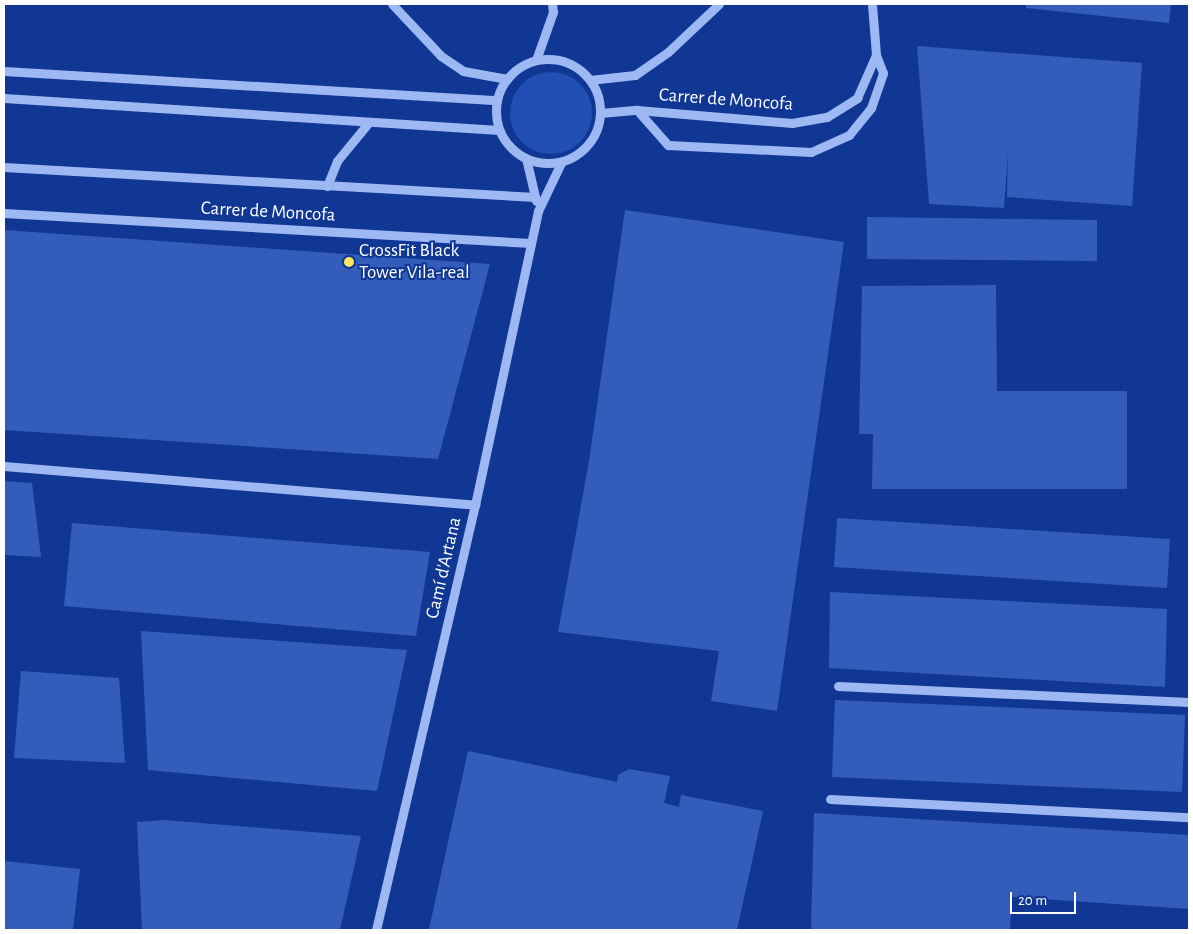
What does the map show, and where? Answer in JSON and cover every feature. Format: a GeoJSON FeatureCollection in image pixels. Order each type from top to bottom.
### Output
{"type":"FeatureCollection","features":[{"type":"Feature","properties":{"kind":"street"},"geometry":{"type":"LineString","coordinates":[[392,4],[441,56],[463,72],[507,79]]}},
{"type":"Feature","properties":{"kind":"street"},"geometry":{"type":"LineString","coordinates":[[536,60],[553,12],[552,4]]}},
{"type":"Feature","properties":{"kind":"street"},"geometry":{"type":"LineString","coordinates":[[590,80],[635,75],[668,52],[719,4]]}},
{"type":"Feature","properties":{"kind":"street"},"geometry":{"type":"LineString","coordinates":[[637,110],[668,144],[811,152],[849,135],[871,108],[883,73],[876,55],[872,4]]}},
{"type":"Feature","properties":{"kind":"street","name":"Carrer de Moncofa"},"geometry":{"type":"LineString","coordinates":[[600,113],[637,110],[792,122],[827,117],[858,98],[876,55]]}},
{"type":"Feature","properties":{"kind":"street"},"geometry":{"type":"LineString","coordinates":[[536,60],[566,62],[590,80],[598,96],[600,113],[589,143],[562,161],[544,163],[526,158],[510,147],[499,130],[497,100],[507,79],[520,67],[536,60]]}},
{"type":"Feature","properties":{"kind":"street"},"geometry":{"type":"LineString","coordinates":[[4,71],[497,100]]}},
{"type":"Feature","properties":{"kind":"street"},"geometry":{"type":"LineString","coordinates":[[4,98],[499,130]]}},
{"type":"Feature","properties":{"kind":"street"},"geometry":{"type":"LineString","coordinates":[[327,186],[337,161],[369,122]]}},
{"type":"Feature","properties":{"kind":"street","name":"Camí d'Artana"},"geometry":{"type":"LineString","coordinates":[[526,158],[538,211]]}},
{"type":"Feature","properties":{"kind":"street","name":"Camí d'Artana"},"geometry":{"type":"LineString","coordinates":[[376,930],[475,505],[538,211],[562,161]]}},
{"type":"Feature","properties":{"kind":"street"},"geometry":{"type":"LineString","coordinates":[[4,167],[535,197]]}},
{"type":"Feature","properties":{"kind":"street","name":"Carrer de Moncofa"},"geometry":{"type":"LineString","coordinates":[[4,213],[531,243]]}},
{"type":"Feature","properties":{"kind":"street"},"geometry":{"type":"LineString","coordinates":[[4,466],[475,505]]}},
{"type":"Feature","properties":{"kind":"street"},"geometry":{"type":"LineString","coordinates":[[838,686],[1189,702]]}},
{"type":"Feature","properties":{"kind":"street"},"geometry":{"type":"LineString","coordinates":[[830,799],[1189,817]]}},
{"type":"Feature","properties":{"kind":"shaded area"},"geometry":{"type":"Polygon","coordinates":[[[551,72],[567,75],[580,84],[589,97],[592,113],[589,129],[580,142],[567,151],[551,154],[535,151],[522,142],[513,129],[510,113],[513,97],[522,84],[535,75],[551,72]]]}},
{"type":"Feature","properties":{"kind":"building"},"geometry":{"type":"Polygon","coordinates":[[[1026,4],[1171,4],[1169,23],[1026,8],[1026,4]]]}},
{"type":"Feature","properties":{"kind":"building"},"geometry":{"type":"Polygon","coordinates":[[[917,46],[1142,63],[1132,206],[1007,197],[1008,153],[1004,208],[929,204],[917,46]]]}},
{"type":"Feature","properties":{"kind":"building"},"geometry":{"type":"Polygon","coordinates":[[[625,210],[844,242],[777,711],[711,701],[719,651],[558,632],[589,461],[625,210]]]}},
{"type":"Feature","properties":{"kind":"building"},"geometry":{"type":"Polygon","coordinates":[[[867,217],[1097,220],[1097,261],[867,259],[867,217]]]}},
{"type":"Feature","properties":{"kind":"building"},"geometry":{"type":"Polygon","coordinates":[[[4,230],[490,264],[438,459],[4,430],[4,230]]]}},
{"type":"Feature","properties":{"kind":"building"},"geometry":{"type":"Polygon","coordinates":[[[996,285],[997,391],[1127,391],[1127,489],[872,489],[873,434],[859,434],[862,286],[996,285]]]}},
{"type":"Feature","properties":{"kind":"building"},"geometry":{"type":"Polygon","coordinates":[[[4,481],[32,483],[41,557],[4,555],[4,481]]]}},
{"type":"Feature","properties":{"kind":"building"},"geometry":{"type":"Polygon","coordinates":[[[837,518],[1170,539],[1167,588],[834,567],[837,518]]]}},
{"type":"Feature","properties":{"kind":"building"},"geometry":{"type":"Polygon","coordinates":[[[72,523],[430,552],[416,636],[64,606],[72,523]]]}},
{"type":"Feature","properties":{"kind":"building"},"geometry":{"type":"Polygon","coordinates":[[[830,592],[1167,609],[1165,687],[829,668],[830,592]]]}},
{"type":"Feature","properties":{"kind":"building"},"geometry":{"type":"Polygon","coordinates":[[[141,631],[407,650],[377,791],[148,770],[141,631]]]}},
{"type":"Feature","properties":{"kind":"building"},"geometry":{"type":"Polygon","coordinates":[[[21,671],[119,678],[125,763],[14,758],[21,671]]]}},
{"type":"Feature","properties":{"kind":"building"},"geometry":{"type":"Polygon","coordinates":[[[835,700],[1185,715],[1182,792],[832,777],[835,700]]]}},
{"type":"Feature","properties":{"kind":"building"},"geometry":{"type":"Polygon","coordinates":[[[468,751],[617,782],[618,775],[629,769],[670,776],[664,803],[679,807],[681,795],[763,811],[737,930],[429,929],[468,751]]]}},
{"type":"Feature","properties":{"kind":"building"},"geometry":{"type":"Polygon","coordinates":[[[814,813],[1189,835],[1189,909],[1012,897],[1010,930],[811,930],[814,813]]]}},
{"type":"Feature","properties":{"kind":"building"},"geometry":{"type":"Polygon","coordinates":[[[164,820],[361,836],[340,930],[142,930],[137,822],[164,820]]]}},
{"type":"Feature","properties":{"kind":"building"},"geometry":{"type":"Polygon","coordinates":[[[4,861],[80,869],[73,930],[4,930],[4,861]]]}},
{"type":"Feature","properties":{"kind":"place","name":"CrossFit Black Tower Vila-real"},"geometry":{"type":"Point","coordinates":[349,262]}}]}
